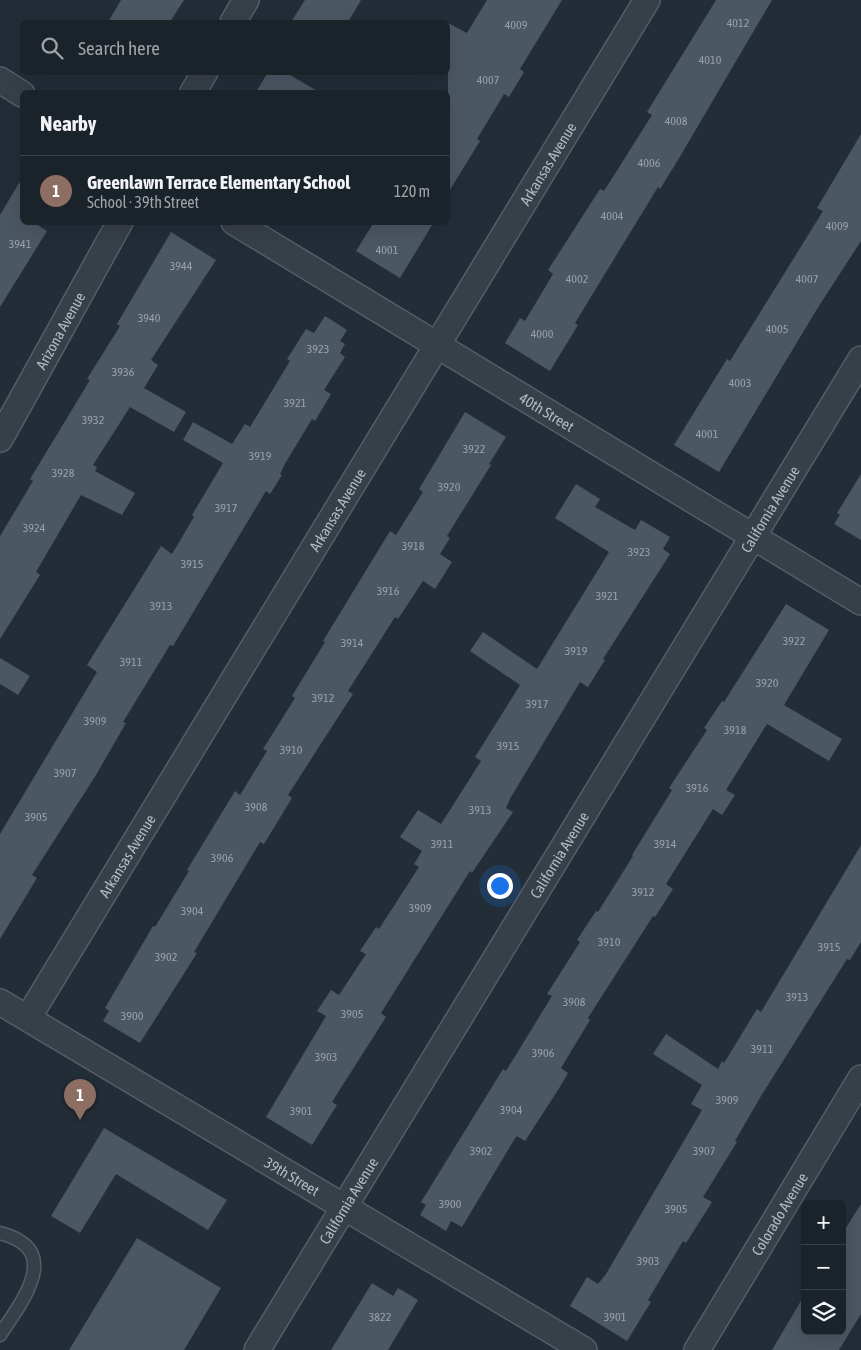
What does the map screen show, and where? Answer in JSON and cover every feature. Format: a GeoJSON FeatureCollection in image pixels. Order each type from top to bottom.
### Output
{"type":"FeatureCollection","features":[{"type":"Feature","properties":{"kind":"street"},"geometry":{"type":"LineString","coordinates":[[234,20],[246,0]]}},
{"type":"Feature","properties":{"kind":"street","name":"Arkansas Avenue"},"geometry":{"type":"LineString","coordinates":[[28,1018],[646,0]]}},
{"type":"Feature","properties":{"kind":"street"},"geometry":{"type":"LineString","coordinates":[[194,90],[203,75]]}},
{"type":"Feature","properties":{"kind":"street"},"geometry":{"type":"LineString","coordinates":[[0,80],[20,93]]}},
{"type":"Feature","properties":{"kind":"street","name":"Arizona Avenue"},"geometry":{"type":"LineString","coordinates":[[0,439],[118,225]]}},
{"type":"Feature","properties":{"kind":"street","name":"40th Street"},"geometry":{"type":"LineString","coordinates":[[239,225],[861,602]]}},
{"type":"Feature","properties":{"kind":"street","name":"California Avenue"},"geometry":{"type":"LineString","coordinates":[[257,1350],[861,359]]}},
{"type":"Feature","properties":{"kind":"street","name":"39th Street"},"geometry":{"type":"LineString","coordinates":[[0,1002],[584,1350]]}},
{"type":"Feature","properties":{"kind":"street","name":"Colorado Avenue"},"geometry":{"type":"LineString","coordinates":[[697,1350],[861,1078]]}},
{"type":"Feature","properties":{"kind":"lane"},"geometry":{"type":"LineString","coordinates":[[0,1233],[19,1242],[29,1252],[35,1263],[32,1285],[0,1335]]}},
{"type":"Feature","properties":{"kind":"building"},"geometry":{"type":"Polygon","coordinates":[[[121,0],[184,0],[171,20],[109,20],[121,0]]]}},
{"type":"Feature","properties":{"kind":"building"},"geometry":{"type":"Polygon","coordinates":[[[305,0],[361,0],[349,20],[292,20],[305,0]]]}},
{"type":"Feature","properties":{"kind":"building"},"geometry":{"type":"Polygon","coordinates":[[[487,0],[562,0],[520,69],[524,72],[509,97],[504,94],[477,139],[480,141],[450,190],[450,90],[448,90],[448,75],[450,75],[450,24],[467,33],[487,0]]]}},
{"type":"Feature","properties":{"kind":"building"},"geometry":{"type":"Polygon","coordinates":[[[716,0],[772,0],[678,160],[660,189],[658,187],[575,323],[578,325],[550,371],[505,343],[520,318],[525,321],[553,274],[548,270],[600,189],[604,191],[652,115],[647,112],[716,0]]]}},
{"type":"Feature","properties":{"kind":"building"},"geometry":{"type":"Polygon","coordinates":[[[266,75],[290,75],[316,90],[257,90],[266,75]]]}},
{"type":"Feature","properties":{"kind":"building"},"geometry":{"type":"Polygon","coordinates":[[[861,134],[861,241],[817,309],[719,472],[674,445],[727,359],[730,361],[823,211],[817,208],[861,134]]]}},
{"type":"Feature","properties":{"kind":"building"},"geometry":{"type":"Polygon","coordinates":[[[20,181],[20,225],[38,225],[47,231],[0,307],[0,215],[20,181]]]}},
{"type":"Feature","properties":{"kind":"building"},"geometry":{"type":"Polygon","coordinates":[[[372,225],[432,225],[400,278],[356,251],[372,225]]]}},
{"type":"Feature","properties":{"kind":"building"},"geometry":{"type":"Polygon","coordinates":[[[171,232],[216,260],[151,360],[158,365],[144,388],[186,412],[174,432],[130,407],[93,465],[97,467],[95,471],[135,493],[122,515],[81,495],[36,572],[40,575],[0,639],[0,536],[33,481],[30,479],[90,380],[87,379],[120,326],[117,324],[171,232]]]}},
{"type":"Feature","properties":{"kind":"building"},"geometry":{"type":"Polygon","coordinates":[[[325,316],[347,330],[340,341],[345,344],[340,353],[345,357],[324,390],[331,394],[315,421],[312,419],[286,462],[280,474],[282,475],[270,494],[266,491],[173,646],[170,645],[123,722],[126,723],[96,775],[32,875],[37,878],[0,939],[0,834],[97,672],[87,665],[161,546],[172,554],[194,517],[192,515],[223,463],[183,440],[193,422],[232,444],[245,424],[250,427],[290,361],[287,359],[306,329],[314,333],[325,316]]]}},
{"type":"Feature","properties":{"kind":"building"},"geometry":{"type":"Polygon","coordinates":[[[465,412],[506,437],[447,536],[450,538],[440,554],[452,562],[435,589],[423,581],[398,619],[395,617],[348,691],[353,694],[288,795],[292,798],[264,844],[260,842],[194,952],[197,953],[140,1043],[103,1021],[109,1011],[105,1008],[153,926],[155,927],[189,871],[187,870],[235,791],[240,795],[267,751],[263,749],[295,698],[292,696],[325,642],[323,641],[390,531],[396,535],[423,492],[419,489],[465,412]]]}},
{"type":"Feature","properties":{"kind":"building"},"geometry":{"type":"Polygon","coordinates":[[[861,474],[861,540],[834,524],[840,515],[837,513],[861,474]]]}},
{"type":"Feature","properties":{"kind":"building"},"geometry":{"type":"Polygon","coordinates":[[[576,484],[600,499],[595,507],[635,530],[641,520],[670,537],[663,549],[670,554],[603,659],[605,660],[588,687],[580,682],[511,797],[506,808],[513,812],[472,873],[470,871],[381,1013],[386,1017],[332,1102],[337,1105],[312,1145],[266,1117],[326,1016],[317,1011],[331,990],[339,995],[366,954],[360,951],[376,927],[379,929],[419,867],[414,864],[422,851],[400,837],[418,810],[441,824],[481,761],[475,757],[520,685],[470,651],[483,632],[537,669],[609,552],[555,518],[576,484]]]}},
{"type":"Feature","properties":{"kind":"building"},"geometry":{"type":"Polygon","coordinates":[[[786,604],[829,630],[784,705],[842,739],[829,761],[767,724],[726,790],[735,795],[722,815],[713,809],[666,884],[673,889],[655,917],[653,916],[588,1018],[590,1020],[561,1068],[568,1073],[558,1090],[525,1141],[517,1136],[514,1140],[462,1227],[451,1221],[446,1231],[420,1215],[426,1205],[421,1202],[503,1069],[506,1071],[552,996],[547,994],[580,942],[577,940],[596,911],[598,912],[633,856],[672,790],[669,788],[707,730],[704,728],[722,701],[724,702],[786,604]]]}},
{"type":"Feature","properties":{"kind":"building"},"geometry":{"type":"Polygon","coordinates":[[[0,658],[30,676],[18,695],[0,684],[0,658]]]}},
{"type":"Feature","properties":{"kind":"building"},"geometry":{"type":"Polygon","coordinates":[[[861,845],[861,942],[850,960],[847,959],[761,1096],[735,1141],[737,1142],[703,1197],[712,1202],[686,1243],[683,1241],[648,1300],[651,1302],[627,1341],[570,1306],[587,1277],[598,1284],[606,1274],[702,1110],[691,1104],[702,1085],[653,1054],[666,1034],[718,1069],[722,1061],[724,1063],[757,1009],[761,1012],[861,845]]]}},
{"type":"Feature","properties":{"kind":"building"},"geometry":{"type":"Polygon","coordinates":[[[104,1128],[227,1200],[208,1230],[116,1174],[80,1233],[51,1216],[104,1128]]]}},
{"type":"Feature","properties":{"kind":"building"},"geometry":{"type":"Polygon","coordinates":[[[861,1204],[861,1314],[839,1350],[772,1350],[801,1301],[801,1335],[846,1335],[846,1228],[861,1204]]]}},
{"type":"Feature","properties":{"kind":"building"},"geometry":{"type":"Polygon","coordinates":[[[137,1238],[221,1288],[184,1350],[69,1350],[137,1238]]]}},
{"type":"Feature","properties":{"kind":"building"},"geometry":{"type":"Polygon","coordinates":[[[372,1283],[393,1296],[398,1288],[418,1300],[388,1350],[331,1350],[372,1283]]]}},
{"type":"Feature","properties":{"kind":"place","name":"Greenlawn Terrace Elementary School"},"geometry":{"type":"Point","coordinates":[80,1120]}}]}
